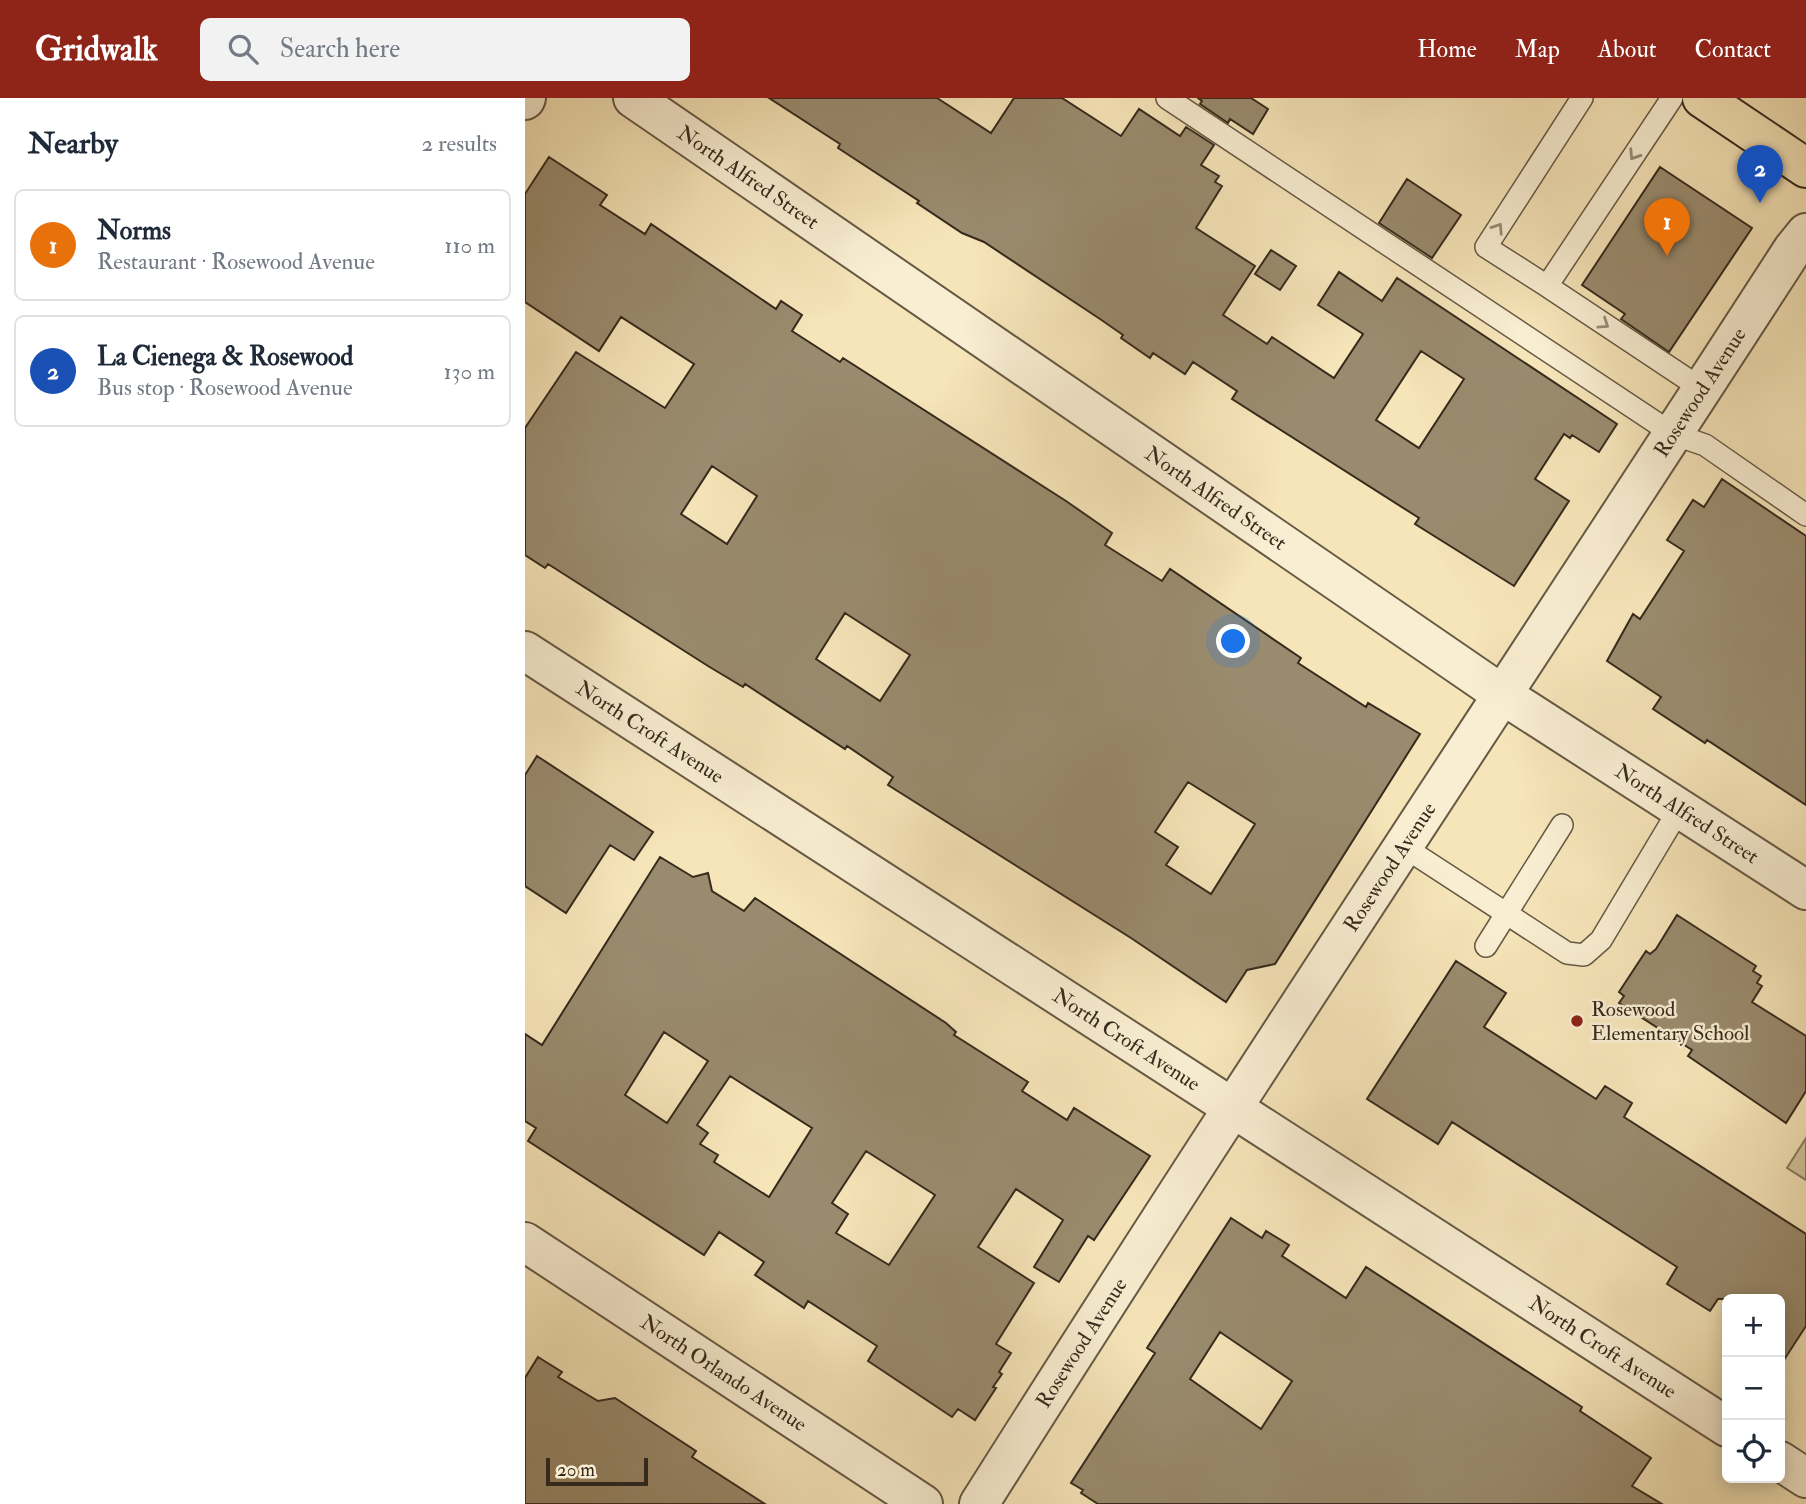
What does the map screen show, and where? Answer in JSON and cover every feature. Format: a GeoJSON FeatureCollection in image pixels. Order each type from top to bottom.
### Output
{"type":"FeatureCollection","features":[{"type":"Feature","properties":{"kind":"main road"},"geometry":{"type":"LineString","coordinates":[[1702,98],[1806,168]]}},
{"type":"Feature","properties":{"kind":"street","name":"North Alfred Street"},"geometry":{"type":"LineString","coordinates":[[633,98],[1503,695],[1806,890]]}},
{"type":"Feature","properties":{"kind":"street","name":"Rosewood Avenue"},"geometry":{"type":"LineString","coordinates":[[979,1504],[1231,1107],[1806,233]]}},
{"type":"Feature","properties":{"kind":"street","name":"North Croft Avenue"},"geometry":{"type":"LineString","coordinates":[[525,651],[1722,1424]]}},
{"type":"Feature","properties":{"kind":"street","name":"North Orlando Avenue"},"geometry":{"type":"LineString","coordinates":[[525,1242],[922,1504]]}},
{"type":"Feature","properties":{"kind":"street"},"geometry":{"type":"LineString","coordinates":[[1785,1464],[1806,1478]]}},
{"type":"Feature","properties":{"kind":"lane"},"geometry":{"type":"LineString","coordinates":[[1167,98],[1673,434],[1706,445],[1806,515]]}},
{"type":"Feature","properties":{"kind":"lane"},"geometry":{"type":"LineString","coordinates":[[1582,98],[1486,247],[1702,389]]}},
{"type":"Feature","properties":{"kind":"lane"},"geometry":{"type":"LineString","coordinates":[[1548,286],[1672,98]]}},
{"type":"Feature","properties":{"kind":"lane"},"geometry":{"type":"LineString","coordinates":[[1404,847],[1567,953],[1584,955],[1601,940],[1680,808]]}},
{"type":"Feature","properties":{"kind":"lane"},"geometry":{"type":"LineString","coordinates":[[1486,946],[1562,825]]}},
{"type":"Feature","properties":{"kind":"shaded area"},"geometry":{"type":"Polygon","coordinates":[[[1806,1138],[1806,1180],[1787,1168],[1806,1138]]]}},
{"type":"Feature","properties":{"kind":"building"},"geometry":{"type":"Polygon","coordinates":[[[769,98],[937,98],[991,133],[1014,98],[1062,98],[1121,136],[1139,109],[1180,136],[1186,127],[1214,145],[1201,165],[1219,176],[1215,182],[1222,186],[1196,228],[1255,266],[1223,315],[1267,344],[1272,337],[1334,378],[1363,334],[1318,305],[1339,272],[1382,301],[1397,278],[1617,424],[1599,452],[1572,435],[1570,438],[1564,434],[1535,479],[1569,501],[1514,586],[1415,524],[1419,518],[1232,399],[1237,391],[1193,362],[1185,374],[1153,353],[1150,358],[1100,319],[984,242],[962,233],[917,203],[919,201],[838,148],[840,144],[769,98]],[[1421,351],[1376,420],[1419,448],[1464,379],[1421,351]]]}},
{"type":"Feature","properties":{"kind":"building"},"geometry":{"type":"Polygon","coordinates":[[[1198,98],[1251,98],[1268,109],[1253,134],[1230,119],[1228,123],[1200,104],[1202,101],[1198,98]]]}},
{"type":"Feature","properties":{"kind":"building"},"geometry":{"type":"Polygon","coordinates":[[[549,157],[607,195],[600,205],[645,234],[651,224],[776,309],[781,301],[802,315],[792,331],[840,362],[843,358],[1066,501],[1112,533],[1105,545],[1162,581],[1170,569],[1301,658],[1298,663],[1366,707],[1368,703],[1420,734],[1275,964],[1247,970],[1226,1002],[1131,938],[888,785],[893,777],[847,746],[845,749],[745,684],[743,687],[708,666],[548,564],[545,568],[525,555],[525,428],[576,352],[665,408],[694,364],[621,317],[599,351],[525,302],[525,194],[549,157]],[[712,466],[681,514],[727,544],[757,496],[712,466]],[[845,613],[816,659],[880,701],[910,655],[845,613]],[[1188,782],[1155,832],[1178,847],[1166,865],[1211,894],[1255,824],[1188,782]]]}},
{"type":"Feature","properties":{"kind":"building"},"geometry":{"type":"Polygon","coordinates":[[[1660,167],[1752,228],[1669,352],[1621,319],[1625,314],[1582,285],[1660,167]]]}},
{"type":"Feature","properties":{"kind":"building"},"geometry":{"type":"Polygon","coordinates":[[[1407,179],[1461,215],[1432,258],[1379,223],[1407,179]]]}},
{"type":"Feature","properties":{"kind":"building"},"geometry":{"type":"Polygon","coordinates":[[[1271,250],[1296,266],[1280,290],[1255,274],[1271,250]]]}},
{"type":"Feature","properties":{"kind":"building"},"geometry":{"type":"Polygon","coordinates":[[[1722,479],[1806,536],[1806,805],[1707,740],[1705,743],[1653,709],[1661,697],[1607,661],[1633,614],[1640,619],[1684,551],[1667,540],[1693,500],[1704,507],[1722,479]]]}},
{"type":"Feature","properties":{"kind":"building"},"geometry":{"type":"Polygon","coordinates":[[[537,756],[653,832],[634,860],[610,845],[566,913],[525,886],[525,775],[537,756]]]}},
{"type":"Feature","properties":{"kind":"building"},"geometry":{"type":"Polygon","coordinates":[[[660,857],[693,877],[708,873],[712,891],[744,911],[755,898],[946,1023],[956,1032],[954,1035],[1028,1082],[1022,1091],[1067,1120],[1074,1108],[1150,1156],[1094,1240],[1088,1236],[1059,1282],[1034,1267],[1063,1220],[1016,1189],[978,1247],[1034,1283],[996,1344],[1011,1353],[999,1372],[1002,1374],[993,1387],[996,1388],[975,1420],[958,1409],[952,1417],[868,1361],[877,1346],[808,1301],[804,1308],[755,1275],[764,1262],[719,1232],[704,1255],[528,1141],[536,1128],[525,1121],[525,1034],[542,1045],[660,857]],[[664,1032],[625,1095],[667,1123],[708,1061],[664,1032]],[[730,1076],[697,1125],[708,1133],[700,1144],[718,1155],[714,1162],[769,1197],[812,1128],[730,1076]],[[866,1151],[832,1203],[848,1214],[836,1233],[889,1265],[935,1195],[866,1151]]]}},
{"type":"Feature","properties":{"kind":"building"},"geometry":{"type":"Polygon","coordinates":[[[1677,915],[1756,966],[1753,971],[1761,976],[1757,983],[1762,986],[1752,1002],[1806,1036],[1806,1091],[1786,1123],[1688,1056],[1692,1050],[1619,1003],[1624,996],[1619,992],[1646,951],[1650,954],[1656,949],[1677,915]]]}},
{"type":"Feature","properties":{"kind":"building"},"geometry":{"type":"Polygon","coordinates":[[[1456,961],[1506,993],[1484,1027],[1596,1099],[1605,1086],[1632,1103],[1624,1117],[1806,1234],[1806,1326],[1785,1358],[1785,1294],[1722,1294],[1722,1299],[1718,1299],[1710,1311],[1667,1284],[1677,1267],[1452,1122],[1438,1144],[1367,1099],[1456,961]]]}},
{"type":"Feature","properties":{"kind":"building"},"geometry":{"type":"Polygon","coordinates":[[[1231,1218],[1262,1238],[1266,1231],[1289,1245],[1282,1256],[1346,1298],[1366,1267],[1582,1407],[1580,1411],[1651,1458],[1632,1486],[1662,1504],[1098,1504],[1071,1483],[1155,1353],[1147,1348],[1231,1218]],[[1220,1332],[1190,1379],[1261,1429],[1292,1381],[1220,1332]]]}},
{"type":"Feature","properties":{"kind":"building"},"geometry":{"type":"Polygon","coordinates":[[[538,1357],[562,1372],[558,1377],[598,1401],[615,1398],[696,1451],[692,1457],[765,1504],[525,1504],[525,1378],[538,1357]]]}},
{"type":"Feature","properties":{"kind":"place","name":"La Cienega & Rosewood"},"geometry":{"type":"Point","coordinates":[1760,203]}},
{"type":"Feature","properties":{"kind":"place","name":"Norms"},"geometry":{"type":"Point","coordinates":[1667,256]}},
{"type":"Feature","properties":{"kind":"place","name":"Rosewood Elementary School"},"geometry":{"type":"Point","coordinates":[1577,1021]}}]}
